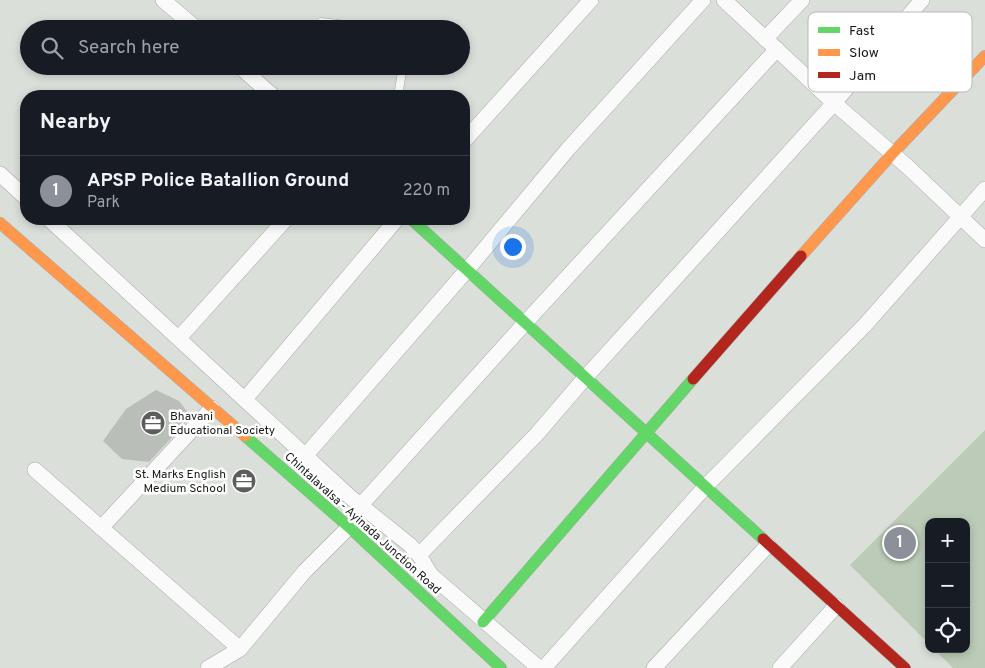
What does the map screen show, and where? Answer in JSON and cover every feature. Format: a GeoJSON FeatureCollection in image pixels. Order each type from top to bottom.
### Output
{"type":"FeatureCollection","features":[{"type":"Feature","properties":{"kind":"street"},"geometry":{"type":"LineString","coordinates":[[163,0],[186,20]]}},
{"type":"Feature","properties":{"kind":"street"},"geometry":{"type":"LineString","coordinates":[[470,134],[592,0]]}},
{"type":"Feature","properties":{"kind":"street"},"geometry":{"type":"LineString","coordinates":[[306,455],[467,270],[568,149],[703,0]]}},
{"type":"Feature","properties":{"kind":"street"},"geometry":{"type":"LineString","coordinates":[[724,0],[808,79]]}},
{"type":"Feature","properties":{"kind":"street"},"geometry":{"type":"LineString","coordinates":[[362,506],[771,44],[802,0]]}},
{"type":"Feature","properties":{"kind":"street"},"geometry":{"type":"LineString","coordinates":[[912,12],[922,0]]}},
{"type":"Feature","properties":{"kind":"street"},"geometry":{"type":"LineString","coordinates":[[972,71],[985,57]]}},
{"type":"Feature","properties":{"kind":"street"},"geometry":{"type":"LineString","coordinates":[[249,75],[266,90]]}},
{"type":"Feature","properties":{"kind":"street"},"geometry":{"type":"LineString","coordinates":[[822,92],[985,240]]}},
{"type":"Feature","properties":{"kind":"street"},"geometry":{"type":"LineString","coordinates":[[419,556],[536,435],[585,378],[843,92]]}},
{"type":"Feature","properties":{"kind":"street"},"geometry":{"type":"LineString","coordinates":[[483,622],[776,283],[892,154],[951,92]]}},
{"type":"Feature","properties":{"kind":"street"},"geometry":{"type":"LineString","coordinates":[[0,174],[20,192]]}},
{"type":"Feature","properties":{"kind":"street"},"geometry":{"type":"LineString","coordinates":[[544,668],[705,487],[864,325],[985,189]]}},
{"type":"Feature","properties":{"kind":"street","name":"Chintalavalsa - Ayinada Junction Road"},"geometry":{"type":"LineString","coordinates":[[0,223],[349,527],[501,668]]}},
{"type":"Feature","properties":{"kind":"street"},"geometry":{"type":"LineString","coordinates":[[56,225],[362,506],[410,544],[431,575],[483,622],[539,668]]}},
{"type":"Feature","properties":{"kind":"street"},"geometry":{"type":"LineString","coordinates":[[179,338],[281,225]]}},
{"type":"Feature","properties":{"kind":"street"},"geometry":{"type":"LineString","coordinates":[[245,399],[392,225]]}},
{"type":"Feature","properties":{"kind":"street"},"geometry":{"type":"LineString","coordinates":[[418,225],[904,668]]}},
{"type":"Feature","properties":{"kind":"street"},"geometry":{"type":"LineString","coordinates":[[101,528],[212,408]]}},
{"type":"Feature","properties":{"kind":"street"},"geometry":{"type":"LineString","coordinates":[[35,470],[240,649]]}},
{"type":"Feature","properties":{"kind":"street"},"geometry":{"type":"LineString","coordinates":[[208,668],[240,649],[304,572],[349,527]]}},
{"type":"Feature","properties":{"kind":"street"},"geometry":{"type":"LineString","coordinates":[[654,668],[768,545]]}},
{"type":"Feature","properties":{"kind":"street"},"geometry":{"type":"LineString","coordinates":[[780,668],[836,606]]}},
{"type":"Feature","properties":{"kind":"lane"},"geometry":{"type":"LineString","coordinates":[[399,90],[402,75]]}},
{"type":"Feature","properties":{"kind":"green space"},"geometry":{"type":"Polygon","coordinates":[[[985,430],[985,668],[953,668],[938,653],[970,653],[970,518],[925,518],[925,640],[850,565],[985,430]]]}},
{"type":"Feature","properties":{"kind":"building","name":"Bhavani Educational Society"},"geometry":{"type":"Polygon","coordinates":[[[156,390],[179,401],[191,417],[149,462],[122,459],[103,441],[126,409],[156,390]]]}},
{"type":"Feature","properties":{"kind":"traffic: fast"},"geometry":{"type":"LineString","coordinates":[[418,225],[763,539]]}},
{"type":"Feature","properties":{"kind":"traffic: fast"},"geometry":{"type":"LineString","coordinates":[[483,622],[693,379]]}},
{"type":"Feature","properties":{"kind":"traffic: fast"},"geometry":{"type":"LineString","coordinates":[[245,436],[349,527],[501,668]]}},
{"type":"Feature","properties":{"kind":"traffic: slow"},"geometry":{"type":"LineString","coordinates":[[972,70],[985,56]]}},
{"type":"Feature","properties":{"kind":"traffic: slow"},"geometry":{"type":"LineString","coordinates":[[801,256],[892,154],[951,92]]}},
{"type":"Feature","properties":{"kind":"traffic: slow"},"geometry":{"type":"LineString","coordinates":[[0,223],[245,436]]}},
{"type":"Feature","properties":{"kind":"traffic: jam"},"geometry":{"type":"LineString","coordinates":[[693,379],[801,256]]}},
{"type":"Feature","properties":{"kind":"traffic: jam"},"geometry":{"type":"LineString","coordinates":[[763,539],[905,668]]}},
{"type":"Feature","properties":{"kind":"place","name":"Bhavani Educational Society"},"geometry":{"type":"Point","coordinates":[153,423]}},
{"type":"Feature","properties":{"kind":"place","name":"St. Marks English Medium School"},"geometry":{"type":"Point","coordinates":[244,481]}},
{"type":"Feature","properties":{"kind":"place","name":"APSP Police Batallion Ground"},"geometry":{"type":"Point","coordinates":[900,543]}}]}
